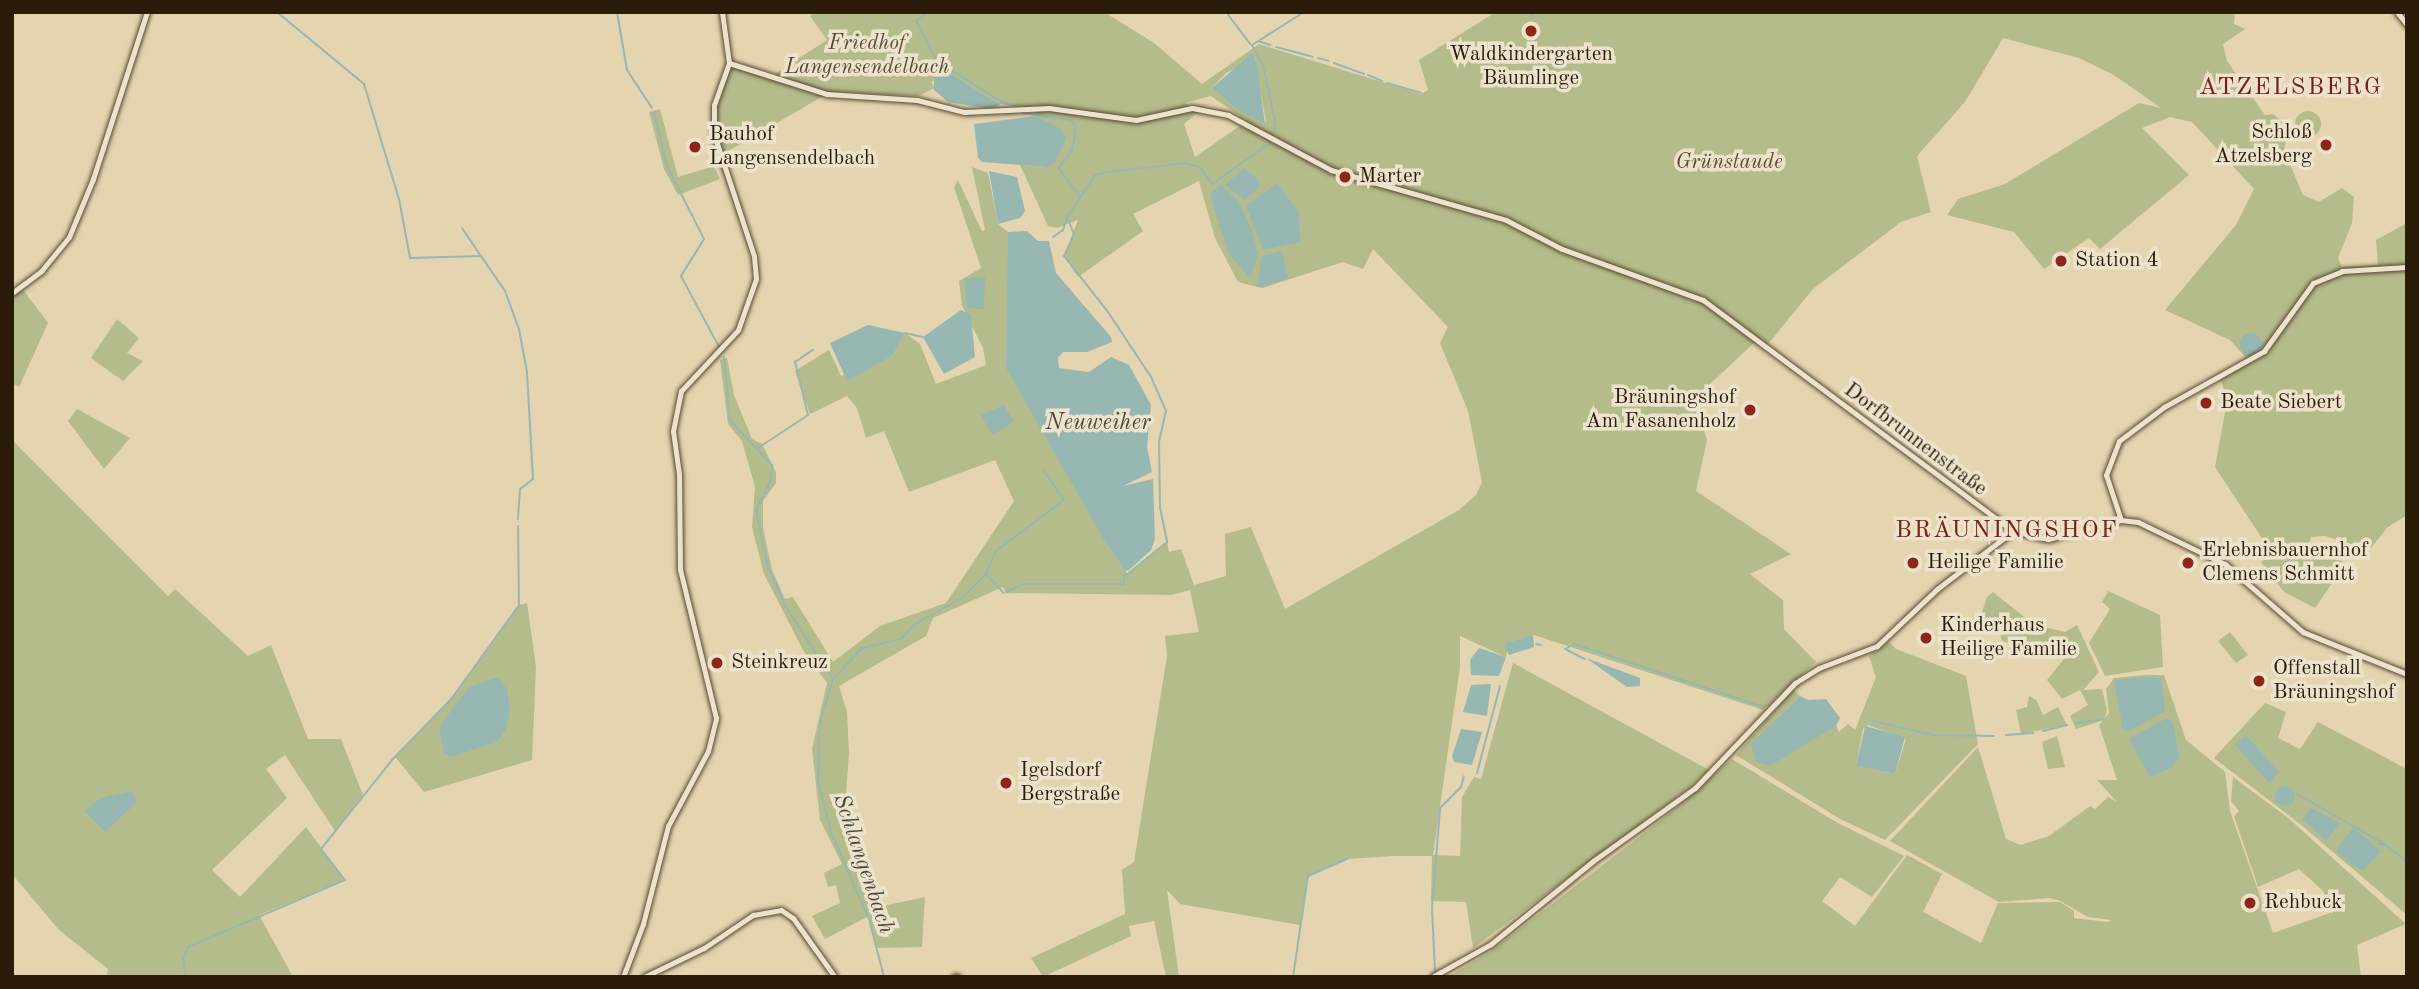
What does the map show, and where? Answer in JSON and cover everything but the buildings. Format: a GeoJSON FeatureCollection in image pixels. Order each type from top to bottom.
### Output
{"type":"FeatureCollection","features":[{"type":"Feature","properties":{"kind":"street"},"geometry":{"type":"LineString","coordinates":[[12,293],[42,270],[69,237],[93,179],[147,12]]}},
{"type":"Feature","properties":{"kind":"street"},"geometry":{"type":"LineString","coordinates":[[623,977],[668,826],[708,751],[716,718],[680,569],[679,474],[673,431],[681,391],[738,330],[756,279],[754,256],[726,179],[713,119],[729,63],[722,12]]}},
{"type":"Feature","properties":{"kind":"street"},"geometry":{"type":"LineString","coordinates":[[2397,12],[2407,25]]}},
{"type":"Feature","properties":{"kind":"street","name":"Dorfbrunnenstraße"},"geometry":{"type":"LineString","coordinates":[[729,63],[827,94],[917,100],[964,112],[1049,108],[1136,120],[1179,110],[1206,109],[1228,115],[1331,170],[1445,199],[1506,220],[1586,258],[1661,281],[1703,300],[2013,531],[2048,539],[2121,520]]}},
{"type":"Feature","properties":{"kind":"street"},"geometry":{"type":"LineString","coordinates":[[2407,267],[2342,271],[2313,283],[2264,351],[2164,407],[2119,441],[2106,475],[2121,520],[2138,522],[2208,553],[2286,622],[2407,674]]}},
{"type":"Feature","properties":{"kind":"street"},"geometry":{"type":"LineString","coordinates":[[1432,977],[1483,950],[1702,782],[1795,683],[1819,668],[1877,646],[1937,589],[2013,531]]}},
{"type":"Feature","properties":{"kind":"street"},"geometry":{"type":"LineString","coordinates":[[644,977],[704,948],[753,915],[781,910],[793,918],[835,977]]}},
{"type":"Feature","properties":{"kind":"green space"},"geometry":{"type":"Polygon","coordinates":[[[816,12],[1104,12],[1154,43],[1202,84],[1259,44],[1421,94],[1428,90],[1419,60],[1496,12],[2235,12],[2234,24],[2245,29],[2223,44],[2227,61],[2265,115],[2273,114],[2288,126],[2284,150],[2303,195],[2319,202],[2342,188],[2354,197],[2352,223],[2338,258],[2342,267],[2378,265],[2376,240],[2407,223],[2407,515],[2388,527],[2369,550],[2325,536],[2311,537],[2308,548],[2346,563],[2315,608],[2284,592],[2261,562],[2271,552],[2215,467],[2227,402],[2221,379],[2249,361],[2230,340],[2165,310],[2236,225],[2254,189],[2192,122],[2170,117],[2142,128],[2189,175],[2100,249],[2089,238],[2044,269],[2014,232],[1947,215],[1958,199],[2005,184],[2139,103],[2161,108],[2114,75],[2079,58],[2003,38],[1965,102],[1917,156],[1931,212],[1901,222],[1813,289],[1764,349],[1754,343],[1694,399],[1707,440],[1696,491],[1791,554],[1750,574],[1783,600],[1784,629],[1816,662],[1763,710],[1534,635],[1508,642],[1506,657],[1460,636],[1460,667],[1433,855],[1460,856],[1462,797],[1474,777],[1481,779],[1513,663],[1709,770],[1689,788],[1473,948],[1466,902],[1431,901],[1432,856],[1348,859],[1308,876],[1300,925],[1180,904],[1167,890],[1179,977],[1166,977],[1154,921],[1129,926],[1131,936],[1043,977],[1031,958],[1125,914],[1122,870],[1134,862],[1167,656],[1165,636],[1199,632],[1190,590],[1172,595],[1006,593],[1003,587],[933,618],[926,636],[839,686],[847,712],[849,753],[844,822],[849,837],[858,838],[856,848],[883,906],[925,897],[922,947],[876,948],[869,916],[825,939],[812,916],[840,903],[836,885],[828,887],[824,873],[842,864],[820,820],[812,749],[827,683],[803,650],[764,574],[752,527],[755,487],[742,441],[728,424],[720,360],[727,358],[734,395],[752,439],[762,444],[776,472],[776,483],[763,501],[763,528],[772,570],[785,599],[793,597],[833,662],[880,626],[946,603],[1014,501],[995,460],[909,492],[884,431],[866,438],[857,408],[847,396],[810,414],[795,371],[829,350],[841,376],[893,355],[905,333],[920,344],[936,384],[986,365],[983,348],[962,306],[959,281],[981,268],[954,187],[958,180],[982,231],[985,230],[972,167],[988,173],[998,224],[1008,232],[1010,272],[1107,545],[1127,574],[1167,542],[1169,552],[1181,549],[1194,585],[1226,576],[1225,534],[1251,527],[1285,609],[1459,510],[1476,495],[1482,482],[1468,411],[1440,343],[1448,327],[1373,249],[1363,269],[1343,262],[1262,288],[1238,282],[1215,238],[1199,181],[1133,214],[1143,231],[1078,277],[1064,256],[1078,220],[1057,228],[1048,226],[1020,165],[1047,167],[1060,128],[1039,122],[1034,110],[1001,104],[978,92],[932,81],[933,89],[918,96],[830,92],[720,156],[714,128],[716,100],[730,63],[770,77],[827,40],[810,16],[816,12]],[[1255,58],[1226,73],[1212,88],[1235,108],[1265,123],[1266,122],[1255,58]],[[1211,96],[1185,103],[1198,112],[1184,124],[1195,157],[1247,121],[1211,96]]]}},
{"type":"Feature","properties":{"kind":"green space"},"geometry":{"type":"Polygon","coordinates":[[[660,109],[678,177],[714,166],[720,179],[678,195],[664,169],[649,112],[660,109]]]}},
{"type":"Feature","properties":{"kind":"green space"},"geometry":{"type":"Polygon","coordinates":[[[2308,111],[2317,115],[2321,124],[2317,133],[2308,137],[2299,133],[2295,124],[2299,115],[2308,111]]]}},
{"type":"Feature","properties":{"kind":"green space"},"geometry":{"type":"Polygon","coordinates":[[[21,287],[48,323],[19,387],[12,383],[12,294],[21,287]]]}},
{"type":"Feature","properties":{"kind":"green space"},"geometry":{"type":"Polygon","coordinates":[[[117,319],[139,338],[127,353],[143,361],[123,381],[91,358],[117,319]]]}},
{"type":"Feature","properties":{"kind":"green space"},"geometry":{"type":"Polygon","coordinates":[[[77,409],[130,438],[104,469],[68,421],[77,409]]]}},
{"type":"Feature","properties":{"kind":"green space"},"geometry":{"type":"Polygon","coordinates":[[[12,440],[168,596],[175,589],[248,656],[271,645],[308,739],[341,739],[363,795],[335,831],[285,755],[266,769],[287,798],[212,870],[240,897],[306,827],[345,880],[259,915],[293,977],[107,977],[108,969],[59,930],[12,874],[12,440]]]}},
{"type":"Feature","properties":{"kind":"green space"},"geometry":{"type":"Polygon","coordinates":[[[2108,591],[2160,615],[2163,667],[2105,676],[2089,643],[2110,609],[2102,602],[2108,591]]]}},
{"type":"Feature","properties":{"kind":"green space"},"geometry":{"type":"Polygon","coordinates":[[[1993,592],[2033,624],[2065,632],[2077,625],[2099,672],[2083,690],[2102,689],[2107,710],[2104,720],[2076,729],[2070,716],[2088,705],[2080,690],[2062,699],[2047,680],[2064,659],[2002,641],[1999,629],[1984,631],[1978,624],[1987,597],[1993,592]]]}},
{"type":"Feature","properties":{"kind":"green space"},"geometry":{"type":"Polygon","coordinates":[[[527,603],[536,667],[532,760],[424,792],[395,757],[452,698],[519,605],[527,603]]]}},
{"type":"Feature","properties":{"kind":"green space"},"geometry":{"type":"Polygon","coordinates":[[[2230,632],[2248,655],[2236,663],[2218,641],[2230,632]]]}},
{"type":"Feature","properties":{"kind":"green space"},"geometry":{"type":"Polygon","coordinates":[[[1889,642],[1896,649],[1966,676],[1978,744],[1885,840],[1840,819],[1736,755],[1793,690],[1800,696],[1776,719],[1770,766],[1828,727],[1836,726],[1839,732],[1848,724],[1855,730],[1876,677],[1869,656],[1889,642]],[[1868,725],[1863,729],[1856,766],[1895,774],[1906,739],[1868,725]]]}},
{"type":"Feature","properties":{"kind":"green space"},"geometry":{"type":"Polygon","coordinates":[[[2164,675],[2186,740],[2225,772],[2230,811],[2273,933],[2333,912],[2323,891],[2299,869],[2258,887],[2234,816],[2239,811],[2231,801],[2233,777],[2287,817],[2406,924],[2357,945],[2361,977],[1448,977],[1490,952],[1669,814],[1732,759],[1836,822],[1904,856],[1872,897],[1840,877],[1822,901],[1855,926],[1907,855],[1942,874],[1923,912],[1981,943],[1998,903],[2060,902],[2074,911],[2074,918],[2108,922],[2111,920],[2088,917],[2060,901],[2050,898],[1999,902],[1890,841],[1978,747],[2006,839],[2021,845],[2049,836],[2090,806],[2095,809],[2108,797],[2117,802],[2097,780],[2117,780],[2099,725],[2109,713],[2106,689],[2114,678],[2164,675]]]}},
{"type":"Feature","properties":{"kind":"green space"},"geometry":{"type":"Polygon","coordinates":[[[2029,696],[2036,700],[2043,715],[2058,707],[2067,725],[2021,734],[2016,710],[2027,707],[2029,696]]]}},
{"type":"Feature","properties":{"kind":"green space"},"geometry":{"type":"Polygon","coordinates":[[[2265,703],[2286,712],[2278,738],[2300,749],[2318,722],[2407,769],[2407,915],[2300,824],[2214,758],[2265,703]]]}},
{"type":"Feature","properties":{"kind":"green space"},"geometry":{"type":"Polygon","coordinates":[[[2057,736],[2065,767],[2048,769],[2042,742],[2057,736]]]}},
{"type":"Feature","properties":{"kind":"water"},"geometry":{"type":"Polygon","coordinates":[[[1252,53],[1257,64],[1265,124],[1235,108],[1212,88],[1252,53]]]}},
{"type":"Feature","properties":{"kind":"water"},"geometry":{"type":"Polygon","coordinates":[[[937,64],[1001,104],[992,109],[948,102],[933,89],[937,64]]]}},
{"type":"Feature","properties":{"kind":"water"},"geometry":{"type":"Polygon","coordinates":[[[1035,116],[1060,128],[1066,138],[1055,163],[1047,167],[982,162],[978,158],[974,124],[1035,116]]]}},
{"type":"Feature","properties":{"kind":"water"},"geometry":{"type":"Polygon","coordinates":[[[1244,168],[1258,179],[1260,187],[1245,200],[1225,185],[1244,168]]]}},
{"type":"Feature","properties":{"kind":"water"},"geometry":{"type":"Polygon","coordinates":[[[989,171],[1017,177],[1025,211],[1020,218],[998,224],[989,171]]]}},
{"type":"Feature","properties":{"kind":"water"},"geometry":{"type":"Polygon","coordinates":[[[1277,183],[1299,212],[1300,242],[1263,250],[1246,206],[1277,183]]]}},
{"type":"Feature","properties":{"kind":"water"},"geometry":{"type":"Polygon","coordinates":[[[1221,185],[1239,202],[1252,231],[1258,255],[1250,278],[1229,254],[1218,221],[1210,193],[1221,185]]]}},
{"type":"Feature","properties":{"kind":"water","name":"Neuweiher"},"geometry":{"type":"Polygon","coordinates":[[[1027,231],[1038,241],[1049,241],[1056,273],[1111,337],[1112,342],[1087,352],[1063,352],[1058,358],[1059,368],[1089,372],[1111,357],[1129,365],[1151,405],[1147,447],[1152,472],[1123,486],[1153,479],[1155,539],[1151,550],[1129,570],[1125,571],[1107,545],[1006,368],[1008,232],[1027,231]]]}},
{"type":"Feature","properties":{"kind":"water"},"geometry":{"type":"Polygon","coordinates":[[[1282,251],[1288,278],[1262,288],[1257,286],[1262,256],[1282,251]]]}},
{"type":"Feature","properties":{"kind":"water"},"geometry":{"type":"Polygon","coordinates":[[[985,277],[984,309],[967,308],[965,278],[985,277]]]}},
{"type":"Feature","properties":{"kind":"water"},"geometry":{"type":"Polygon","coordinates":[[[961,310],[971,315],[975,357],[944,374],[923,337],[961,310]]]}},
{"type":"Feature","properties":{"kind":"water"},"geometry":{"type":"Polygon","coordinates":[[[868,325],[905,333],[893,355],[847,381],[830,343],[868,325]]]}},
{"type":"Feature","properties":{"kind":"water"},"geometry":{"type":"Polygon","coordinates":[[[2251,333],[2259,336],[2262,344],[2259,352],[2251,355],[2243,352],[2240,344],[2243,336],[2251,333]]]}},
{"type":"Feature","properties":{"kind":"water"},"geometry":{"type":"Polygon","coordinates":[[[1004,405],[1014,422],[992,435],[981,415],[1004,405]]]}},
{"type":"Feature","properties":{"kind":"water"},"geometry":{"type":"Polygon","coordinates":[[[1533,635],[1534,647],[1509,655],[1504,646],[1508,642],[1533,635]]]}},
{"type":"Feature","properties":{"kind":"water"},"geometry":{"type":"Polygon","coordinates":[[[1479,648],[1506,657],[1499,676],[1471,675],[1470,660],[1479,648]]]}},
{"type":"Feature","properties":{"kind":"water"},"geometry":{"type":"Polygon","coordinates":[[[1586,658],[1640,678],[1640,686],[1627,687],[1586,658]]]}},
{"type":"Feature","properties":{"kind":"water"},"geometry":{"type":"Polygon","coordinates":[[[2156,676],[2161,679],[2165,711],[2129,731],[2123,730],[2114,680],[2156,676]]]}},
{"type":"Feature","properties":{"kind":"water"},"geometry":{"type":"Polygon","coordinates":[[[498,677],[507,689],[510,710],[505,731],[497,742],[452,757],[444,753],[439,727],[469,687],[498,677]]]}},
{"type":"Feature","properties":{"kind":"water"},"geometry":{"type":"Polygon","coordinates":[[[1491,684],[1487,716],[1463,712],[1471,685],[1491,684]]]}},
{"type":"Feature","properties":{"kind":"water"},"geometry":{"type":"Polygon","coordinates":[[[1800,696],[1808,700],[1826,699],[1840,718],[1836,726],[1770,766],[1756,762],[1751,744],[1800,696]]]}},
{"type":"Feature","properties":{"kind":"water"},"geometry":{"type":"Polygon","coordinates":[[[2167,718],[2173,722],[2179,756],[2171,768],[2150,777],[2129,739],[2167,718]]]}},
{"type":"Feature","properties":{"kind":"water"},"geometry":{"type":"Polygon","coordinates":[[[1865,726],[1905,737],[1895,774],[1856,766],[1865,726]]]}},
{"type":"Feature","properties":{"kind":"water"},"geometry":{"type":"Polygon","coordinates":[[[1461,729],[1482,732],[1472,765],[1454,762],[1452,756],[1461,729]]]}},
{"type":"Feature","properties":{"kind":"water"},"geometry":{"type":"Polygon","coordinates":[[[2246,735],[2279,772],[2269,783],[2235,745],[2246,735]]]}},
{"type":"Feature","properties":{"kind":"water"},"geometry":{"type":"Polygon","coordinates":[[[2281,786],[2289,786],[2295,796],[2289,806],[2281,806],[2275,800],[2275,792],[2281,786]]]}},
{"type":"Feature","properties":{"kind":"water"},"geometry":{"type":"Polygon","coordinates":[[[132,791],[137,802],[105,832],[84,811],[101,798],[132,791]]]}},
{"type":"Feature","properties":{"kind":"water"},"geometry":{"type":"Polygon","coordinates":[[[2311,808],[2339,823],[2329,838],[2325,840],[2302,819],[2311,808]]]}},
{"type":"Feature","properties":{"kind":"water"},"geometry":{"type":"Polygon","coordinates":[[[2353,828],[2381,851],[2364,870],[2354,867],[2336,850],[2353,828]]]}},
{"type":"Feature","properties":{"kind":"waterway"},"geometry":{"type":"LineString","coordinates":[[277,12],[364,84],[399,199],[410,258],[481,256],[505,291],[519,329],[527,372],[533,479],[520,489],[518,519]]}},
{"type":"Feature","properties":{"kind":"waterway","name":"Schlangenbach"},"geometry":{"type":"LineString","coordinates":[[617,12],[627,70],[652,108]]}},
{"type":"Feature","properties":{"kind":"waterway"},"geometry":{"type":"LineString","coordinates":[[928,12],[916,21],[937,61],[1002,102],[1016,106]]}},
{"type":"Feature","properties":{"kind":"waterway"},"geometry":{"type":"LineString","coordinates":[[1226,12],[1250,44]]}},
{"type":"Feature","properties":{"kind":"waterway"},"geometry":{"type":"LineString","coordinates":[[1273,136],[1276,126],[1263,65],[1252,45],[1304,12]]}},
{"type":"Feature","properties":{"kind":"waterway"},"geometry":{"type":"LineString","coordinates":[[1531,12],[1532,18]]}},
{"type":"Feature","properties":{"kind":"waterway"},"geometry":{"type":"LineString","coordinates":[[1258,41],[1270,45]]}},
{"type":"Feature","properties":{"kind":"waterway"},"geometry":{"type":"LineString","coordinates":[[1276,47],[1313,57]]}},
{"type":"Feature","properties":{"kind":"waterway"},"geometry":{"type":"LineString","coordinates":[[1318,58],[1329,61]]}},
{"type":"Feature","properties":{"kind":"waterway"},"geometry":{"type":"LineString","coordinates":[[1334,63],[1364,74]]}},
{"type":"Feature","properties":{"kind":"waterway"},"geometry":{"type":"LineString","coordinates":[[1368,75],[1382,81]]}},
{"type":"Feature","properties":{"kind":"waterway"},"geometry":{"type":"LineString","coordinates":[[1387,83],[1421,93]]}},
{"type":"Feature","properties":{"kind":"waterway","name":"Schlangenbach"},"geometry":{"type":"LineString","coordinates":[[654,113],[667,166],[704,239],[681,276],[719,347]]}},
{"type":"Feature","properties":{"kind":"waterway"},"geometry":{"type":"LineString","coordinates":[[1023,113],[1072,120],[1076,128],[1072,151],[1058,168],[1081,197]]}},
{"type":"Feature","properties":{"kind":"waterway"},"geometry":{"type":"LineString","coordinates":[[1110,172],[1184,163],[1200,167],[1212,184],[1270,143]]}},
{"type":"Feature","properties":{"kind":"waterway"},"geometry":{"type":"LineString","coordinates":[[1108,172],[1095,175],[1067,217],[1074,234],[1064,256],[1108,312],[1151,377],[1166,411],[1159,441],[1160,508],[1167,542],[1125,576]]}},
{"type":"Feature","properties":{"kind":"waterway"},"geometry":{"type":"LineString","coordinates":[[1053,237],[1063,230],[1067,218]]}},
{"type":"Feature","properties":{"kind":"waterway"},"geometry":{"type":"LineString","coordinates":[[462,228],[481,256]]}},
{"type":"Feature","properties":{"kind":"waterway"},"geometry":{"type":"LineString","coordinates":[[905,333],[923,337]]}},
{"type":"Feature","properties":{"kind":"waterway"},"geometry":{"type":"LineString","coordinates":[[758,448],[808,415],[795,362],[813,350]]}},
{"type":"Feature","properties":{"kind":"waterway","name":"Schlangenbach"},"geometry":{"type":"LineString","coordinates":[[724,357],[730,420],[772,465],[771,480],[756,509],[768,567],[787,609],[833,679]]}},
{"type":"Feature","properties":{"kind":"waterway"},"geometry":{"type":"LineString","coordinates":[[1044,471],[1063,499]]}},
{"type":"Feature","properties":{"kind":"waterway"},"geometry":{"type":"LineString","coordinates":[[986,574],[996,551],[1064,500]]}},
{"type":"Feature","properties":{"kind":"waterway"},"geometry":{"type":"LineString","coordinates":[[186,977],[183,958],[188,947],[345,880],[321,849],[392,760],[452,698],[519,605],[518,526]]}},
{"type":"Feature","properties":{"kind":"waterway"},"geometry":{"type":"LineString","coordinates":[[1007,592],[1023,584],[1124,584],[1125,571]]}},
{"type":"Feature","properties":{"kind":"waterway","name":"Schlangenbach"},"geometry":{"type":"LineString","coordinates":[[884,977],[869,919],[831,832],[818,781],[820,723],[833,679],[862,648],[901,639],[915,624],[962,598],[986,574],[1004,593]]}},
{"type":"Feature","properties":{"kind":"waterway"},"geometry":{"type":"LineString","coordinates":[[1536,644],[1541,645]]}},
{"type":"Feature","properties":{"kind":"waterway"},"geometry":{"type":"LineString","coordinates":[[1565,649],[1574,644],[1763,707]]}},
{"type":"Feature","properties":{"kind":"waterway"},"geometry":{"type":"LineString","coordinates":[[1567,650],[1585,659]]}},
{"type":"Feature","properties":{"kind":"waterway"},"geometry":{"type":"LineString","coordinates":[[1477,773],[1500,686]]}},
{"type":"Feature","properties":{"kind":"waterway"},"geometry":{"type":"LineString","coordinates":[[2076,723],[2104,719]]}},
{"type":"Feature","properties":{"kind":"waterway"},"geometry":{"type":"LineString","coordinates":[[1869,720],[1933,735],[1994,736]]}},
{"type":"Feature","properties":{"kind":"waterway"},"geometry":{"type":"LineString","coordinates":[[2043,731],[2067,725]]}},
{"type":"Feature","properties":{"kind":"waterway"},"geometry":{"type":"LineString","coordinates":[[2006,735],[2033,733]]}},
{"type":"Feature","properties":{"kind":"waterway"},"geometry":{"type":"LineString","coordinates":[[1435,972],[1432,908],[1440,808],[1461,787],[1464,776]]}},
{"type":"Feature","properties":{"kind":"waterway"},"geometry":{"type":"LineString","coordinates":[[2297,794],[2386,845]]}},
{"type":"Feature","properties":{"kind":"waterway"},"geometry":{"type":"LineString","coordinates":[[2378,844],[2386,845],[2407,862]]}},
{"type":"Feature","properties":{"kind":"waterway"},"geometry":{"type":"LineString","coordinates":[[1293,977],[1308,876],[1347,859]]}},
{"type":"Feature","properties":{"kind":"place","name":"Waldkindergarten Bäumlinge"},"geometry":{"type":"Point","coordinates":[1531,31]}},
{"type":"Feature","properties":{"kind":"place","name":"Schloß Atzelsberg"},"geometry":{"type":"Point","coordinates":[2326,145]}},
{"type":"Feature","properties":{"kind":"place","name":"Bauhof Langensendelbach"},"geometry":{"type":"Point","coordinates":[695,147]}},
{"type":"Feature","properties":{"kind":"place","name":"Marter"},"geometry":{"type":"Point","coordinates":[1345,177]}},
{"type":"Feature","properties":{"kind":"place","name":"Station 4"},"geometry":{"type":"Point","coordinates":[2061,261]}},
{"type":"Feature","properties":{"kind":"place","name":"Beate Siebert"},"geometry":{"type":"Point","coordinates":[2206,403]}},
{"type":"Feature","properties":{"kind":"place","name":"Bräuningshof Am Fasanenholz"},"geometry":{"type":"Point","coordinates":[1750,410]}},
{"type":"Feature","properties":{"kind":"place","name":"Heilige Familie"},"geometry":{"type":"Point","coordinates":[1913,563]}},
{"type":"Feature","properties":{"kind":"place","name":"Erlebnisbauernhof Clemens Schmitt"},"geometry":{"type":"Point","coordinates":[2188,563]}},
{"type":"Feature","properties":{"kind":"place","name":"Kinderhaus Heilige Familie"},"geometry":{"type":"Point","coordinates":[1926,638]}},
{"type":"Feature","properties":{"kind":"place","name":"Steinkreuz"},"geometry":{"type":"Point","coordinates":[717,663]}},
{"type":"Feature","properties":{"kind":"place","name":"Offenstall Bräuningshof"},"geometry":{"type":"Point","coordinates":[2259,681]}},
{"type":"Feature","properties":{"kind":"place","name":"Igelsdorf Bergstraße"},"geometry":{"type":"Point","coordinates":[1006,783]}},
{"type":"Feature","properties":{"kind":"place","name":"Rehbuck"},"geometry":{"type":"Point","coordinates":[2250,903]}},
{"type":"Feature","properties":{"kind":"district","name":"ATZELSBERG"},"geometry":{"type":"Point","coordinates":[2291,89]}},
{"type":"Feature","properties":{"kind":"district","name":"BRÄUNINGSHOF"},"geometry":{"type":"Point","coordinates":[2007,532]}},
{"type":"Feature","properties":{"kind":"park label","name":"Friedhof Langensendelbach"},"geometry":{"type":"Point","coordinates":[867,56]}},
{"type":"Feature","properties":{"kind":"park label","name":"Grünstaude"},"geometry":{"type":"Point","coordinates":[1729,163]}}]}
